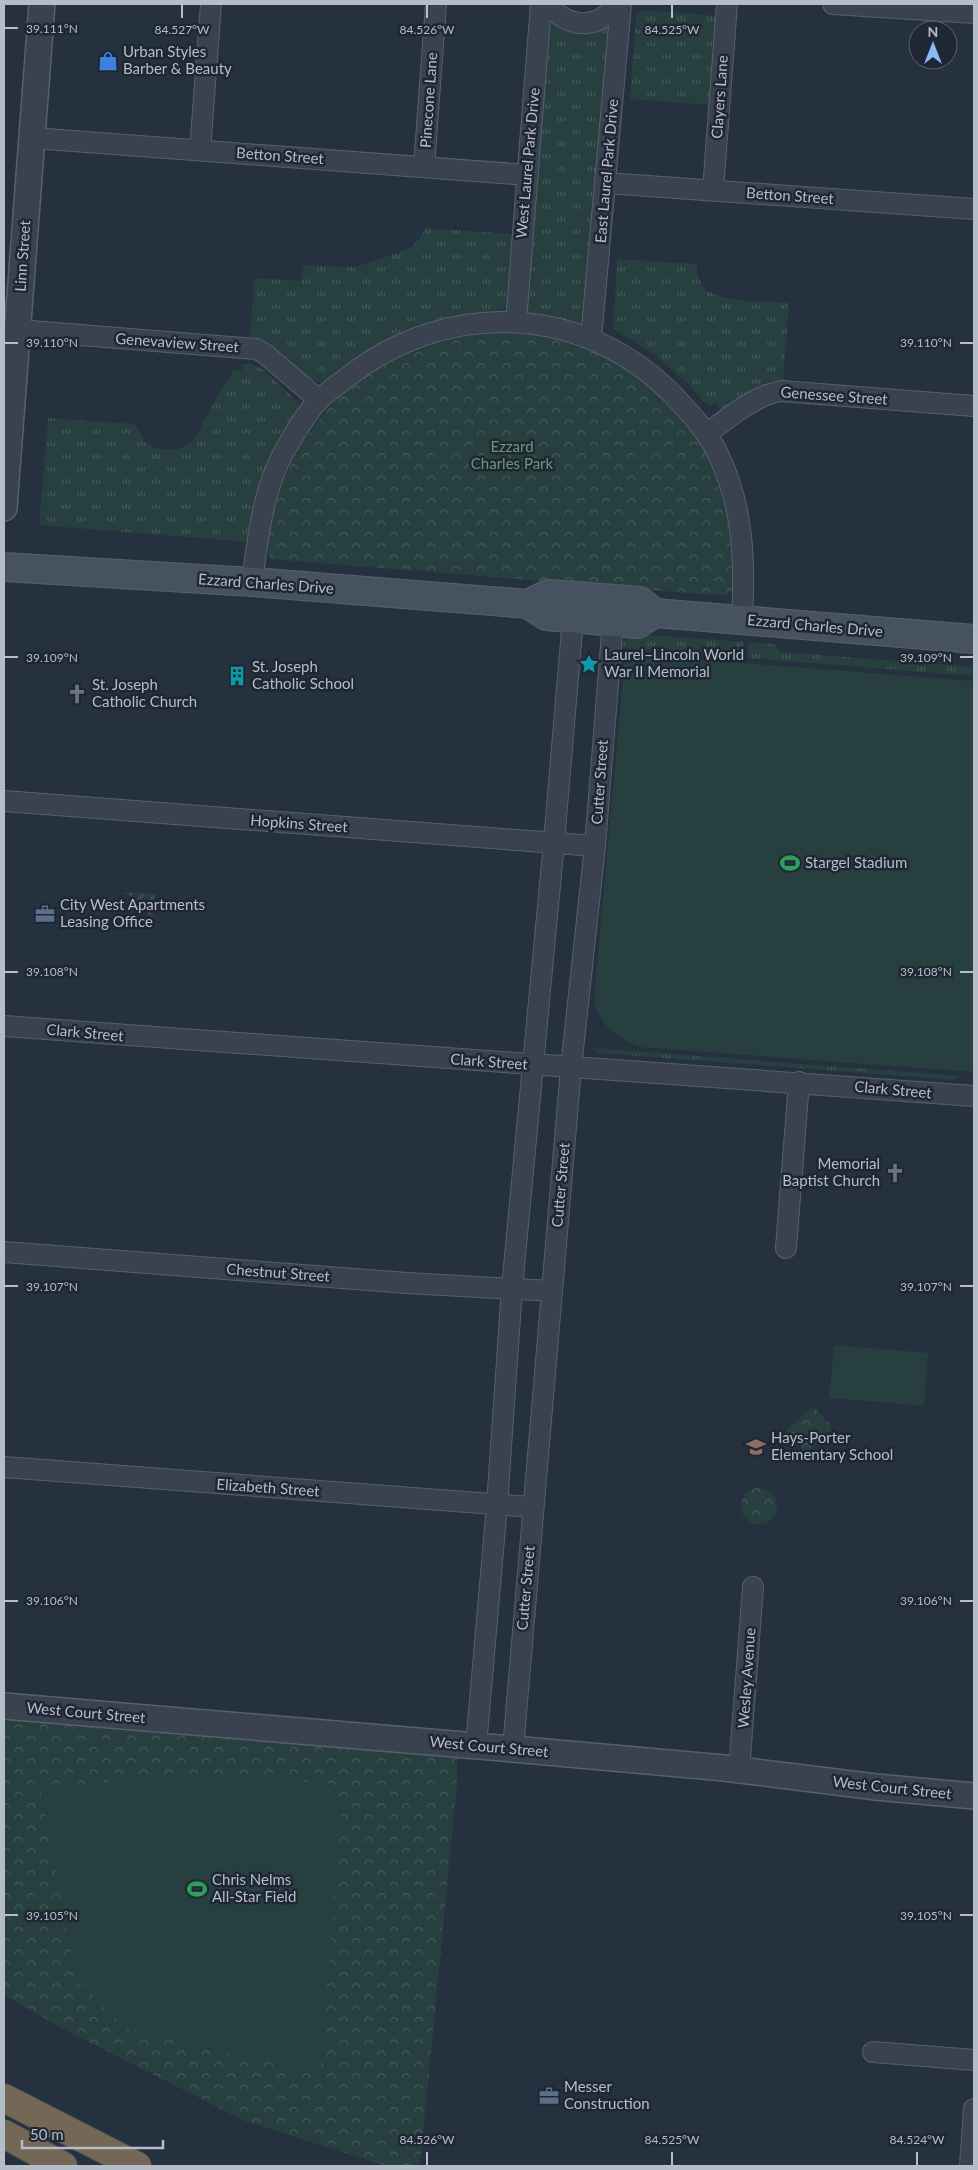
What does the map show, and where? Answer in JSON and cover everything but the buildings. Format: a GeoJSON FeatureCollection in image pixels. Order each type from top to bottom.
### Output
{"type":"FeatureCollection","features":[{"type":"Feature","properties":{"kind":"highway"},"geometry":{"type":"LineString","coordinates":[[4,2098],[137,2166]]}},
{"type":"Feature","properties":{"kind":"highway"},"geometry":{"type":"LineString","coordinates":[[4,2134],[63,2166]]}},
{"type":"Feature","properties":{"kind":"main road","name":"Ezzard Charles Drive"},"geometry":{"type":"LineString","coordinates":[[4,567],[252,582],[528,604],[546,616],[638,624],[655,613]]}},
{"type":"Feature","properties":{"kind":"main road","name":"Ezzard Charles Drive"},"geometry":{"type":"LineString","coordinates":[[528,604],[548,594],[640,601],[655,613],[974,639]]}},
{"type":"Feature","properties":{"kind":"street","name":"Linn Street"},"geometry":{"type":"LineString","coordinates":[[4,508],[42,4]]}},
{"type":"Feature","properties":{"kind":"street"},"geometry":{"type":"LineString","coordinates":[[200,150],[211,4]]}},
{"type":"Feature","properties":{"kind":"street","name":"Pinecone Lane"},"geometry":{"type":"LineString","coordinates":[[424,166],[436,4]]}},
{"type":"Feature","properties":{"kind":"street","name":"West Laurel Park Drive"},"geometry":{"type":"LineString","coordinates":[[516,322],[541,4]]}},
{"type":"Feature","properties":{"kind":"street"},"geometry":{"type":"LineString","coordinates":[[548,4],[556,14],[578,24],[591,23],[602,18],[612,11],[616,4]]}},
{"type":"Feature","properties":{"kind":"street","name":"East Laurel Park Drive"},"geometry":{"type":"LineString","coordinates":[[591,339],[620,4]]}},
{"type":"Feature","properties":{"kind":"street","name":"Clayers Lane"},"geometry":{"type":"LineString","coordinates":[[713,190],[727,4]]}},
{"type":"Feature","properties":{"kind":"street"},"geometry":{"type":"LineString","coordinates":[[833,4],[974,13]]}},
{"type":"Feature","properties":{"kind":"street","name":"Betton Street"},"geometry":{"type":"LineString","coordinates":[[33,138],[528,175]]}},
{"type":"Feature","properties":{"kind":"street","name":"Betton Street"},"geometry":{"type":"LineString","coordinates":[[606,183],[974,210]]}},
{"type":"Feature","properties":{"kind":"street"},"geometry":{"type":"LineString","coordinates":[[252,582],[262,519],[270,485],[283,454],[319,400],[365,363],[392,347],[423,335],[464,325],[516,322],[554,328],[591,339],[622,354],[647,370],[675,397],[706,434],[718,454],[727,476],[740,524],[744,563],[742,620]]}},
{"type":"Feature","properties":{"kind":"street","name":"Genevaview Street"},"geometry":{"type":"LineString","coordinates":[[18,330],[256,349],[265,354],[319,400]]}},
{"type":"Feature","properties":{"kind":"street","name":"Genessee Street"},"geometry":{"type":"LineString","coordinates":[[706,434],[755,400],[767,394],[781,391],[974,406]]}},
{"type":"Feature","properties":{"kind":"street"},"geometry":{"type":"LineString","coordinates":[[476,1746],[497,1505],[512,1288],[573,618]]}},
{"type":"Feature","properties":{"kind":"street","name":"Cutter Street"},"geometry":{"type":"LineString","coordinates":[[513,1749],[532,1507],[571,1068],[595,846],[612,621]]}},
{"type":"Feature","properties":{"kind":"street","name":"Hopkins Street"},"geometry":{"type":"LineString","coordinates":[[4,802],[595,846]]}},
{"type":"Feature","properties":{"kind":"street","name":"Clark Street"},"geometry":{"type":"LineString","coordinates":[[4,1026],[974,1096]]}},
{"type":"Feature","properties":{"kind":"street"},"geometry":{"type":"LineString","coordinates":[[786,1248],[799,1082]]}},
{"type":"Feature","properties":{"kind":"street","name":"Chestnut Street"},"geometry":{"type":"LineString","coordinates":[[4,1252],[406,1283],[552,1291]]}},
{"type":"Feature","properties":{"kind":"street","name":"Elizabeth Street"},"geometry":{"type":"LineString","coordinates":[[4,1467],[532,1507]]}},
{"type":"Feature","properties":{"kind":"street","name":"Wesley Avenue"},"geometry":{"type":"LineString","coordinates":[[739,1770],[753,1587]]}},
{"type":"Feature","properties":{"kind":"street","name":"West Court Street"},"geometry":{"type":"LineString","coordinates":[[4,1706],[513,1749],[739,1770],[876,1787],[974,1796]]}},
{"type":"Feature","properties":{"kind":"street"},"geometry":{"type":"LineString","coordinates":[[874,2052],[974,2060]]}},
{"type":"Feature","properties":{"kind":"street"},"geometry":{"type":"LineString","coordinates":[[970,2166],[974,2109]]}},
{"type":"Feature","properties":{"kind":"green space"},"geometry":{"type":"Polygon","coordinates":[[[644,10],[716,16],[710,105],[630,99],[636,17],[638,13],[644,10]]]}},
{"type":"Feature","properties":{"kind":"green space"},"geometry":{"type":"Polygon","coordinates":[[[553,23],[572,31],[605,26],[608,29],[585,327],[556,318],[525,314],[548,26],[553,23]]]}},
{"type":"Feature","properties":{"kind":"green space"},"geometry":{"type":"Polygon","coordinates":[[[425,228],[514,234],[508,303],[501,312],[452,319],[408,331],[373,348],[326,383],[315,381],[306,376],[272,347],[250,339],[254,278],[302,281],[303,265],[356,267],[411,248],[422,235],[425,228]]]}},
{"type":"Feature","properties":{"kind":"green space"},"geometry":{"type":"Polygon","coordinates":[[[617,259],[697,264],[701,284],[710,292],[719,296],[731,299],[789,303],[783,381],[770,381],[762,384],[720,410],[717,403],[711,405],[705,403],[686,382],[655,355],[613,329],[617,259]]]}},
{"type":"Feature","properties":{"kind":"green space","name":"Ezzard Charles Park"},"geometry":{"type":"Polygon","coordinates":[[[492,331],[535,334],[557,338],[578,343],[604,354],[630,370],[677,413],[697,438],[713,465],[725,492],[734,536],[735,585],[733,590],[725,596],[271,559],[267,546],[268,530],[285,479],[306,437],[335,402],[351,386],[370,372],[417,346],[454,337],[492,331]]]}},
{"type":"Feature","properties":{"kind":"green space"},"geometry":{"type":"Polygon","coordinates":[[[249,363],[264,370],[297,401],[300,407],[299,415],[249,542],[39,525],[48,418],[135,424],[145,442],[156,448],[170,450],[183,447],[194,440],[234,370],[242,371],[242,366],[238,366],[249,363]]]}},
{"type":"Feature","properties":{"kind":"green space"},"geometry":{"type":"Polygon","coordinates":[[[637,634],[744,642],[743,658],[628,649],[619,646],[627,637],[637,634]]]}},
{"type":"Feature","properties":{"kind":"green space"},"geometry":{"type":"Polygon","coordinates":[[[749,643],[774,644],[781,652],[974,667],[974,676],[748,658],[749,643]]]}},
{"type":"Feature","properties":{"kind":"green space","name":"Stargel Stadium"},"geometry":{"type":"Polygon","coordinates":[[[625,654],[974,681],[974,1072],[639,1047],[623,1039],[610,1029],[600,1016],[594,1000],[625,654]]]}},
{"type":"Feature","properties":{"kind":"green space"},"geometry":{"type":"Polygon","coordinates":[[[121,892],[155,894],[152,925],[145,907],[138,900],[121,892]]]}},
{"type":"Feature","properties":{"kind":"green space"},"geometry":{"type":"Polygon","coordinates":[[[592,1048],[961,1076],[956,1080],[599,1053],[592,1048]]]}},
{"type":"Feature","properties":{"kind":"green space"},"geometry":{"type":"Polygon","coordinates":[[[834,1345],[928,1353],[924,1406],[829,1398],[834,1345]]]}},
{"type":"Feature","properties":{"kind":"green space"},"geometry":{"type":"Polygon","coordinates":[[[813,1406],[831,1425],[831,1431],[806,1453],[786,1430],[813,1406]]]}},
{"type":"Feature","properties":{"kind":"green space"},"geometry":{"type":"Polygon","coordinates":[[[759,1488],[766,1489],[772,1493],[776,1499],[776,1513],[772,1519],[766,1523],[759,1524],[752,1523],[746,1519],[742,1513],[741,1506],[742,1499],[746,1493],[752,1489],[759,1488]]]}},
{"type":"Feature","properties":{"kind":"green space"},"geometry":{"type":"Polygon","coordinates":[[[4,1706],[457,1744],[457,1783],[420,2166],[386,2166],[245,2121],[67,2031],[4,1995],[4,1706]]]}},
{"type":"Feature","properties":{"kind":"green space","name":"Chris Nelms All-Star Field"},"geometry":{"type":"Polygon","coordinates":[[[224,1774],[328,1784],[342,1801],[320,2074],[126,2029],[76,1978],[40,1787],[224,1774]]]}},
{"type":"Feature","properties":{"kind":"place","name":"Urban Styles Barber & Beauty"},"geometry":{"type":"Point","coordinates":[108,61]}},
{"type":"Feature","properties":{"kind":"place","name":"Laurel–Lincoln World War II Memorial"},"geometry":{"type":"Point","coordinates":[589,664]}},
{"type":"Feature","properties":{"kind":"place","name":"St. Joseph Catholic School"},"geometry":{"type":"Point","coordinates":[237,676]}},
{"type":"Feature","properties":{"kind":"place","name":"St. Joseph Catholic Church"},"geometry":{"type":"Point","coordinates":[77,694]}},
{"type":"Feature","properties":{"kind":"place","name":"Stargel Stadium"},"geometry":{"type":"Point","coordinates":[790,863]}},
{"type":"Feature","properties":{"kind":"place","name":"City West Apartments Leasing Office"},"geometry":{"type":"Point","coordinates":[45,914]}},
{"type":"Feature","properties":{"kind":"place","name":"Memorial Baptist Church"},"geometry":{"type":"Point","coordinates":[895,1173]}},
{"type":"Feature","properties":{"kind":"place","name":"Hays-Porter Elementary School"},"geometry":{"type":"Point","coordinates":[756,1447]}},
{"type":"Feature","properties":{"kind":"place","name":"Chris Nelms All-Star Field"},"geometry":{"type":"Point","coordinates":[197,1889]}},
{"type":"Feature","properties":{"kind":"place","name":"Messer Construction"},"geometry":{"type":"Point","coordinates":[549,2096]}}]}
